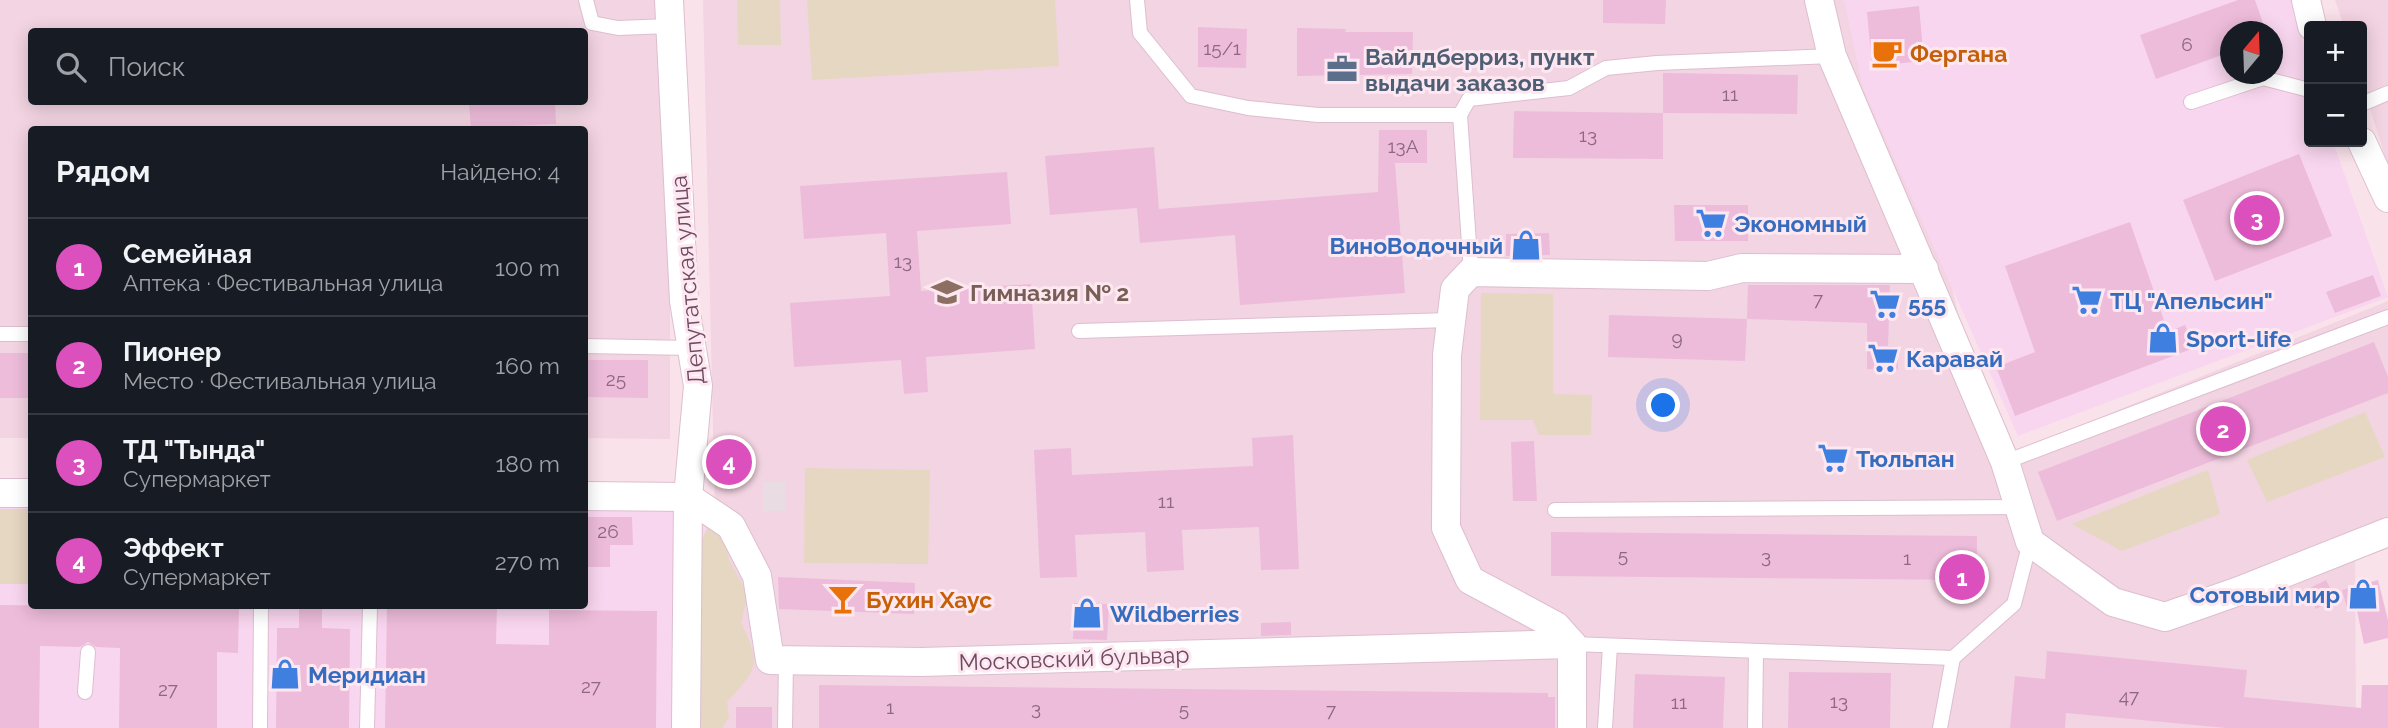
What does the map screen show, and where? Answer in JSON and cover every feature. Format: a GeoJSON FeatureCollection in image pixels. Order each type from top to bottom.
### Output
{"type":"FeatureCollection","features":[{"type":"Feature","properties":{"kind":"street"},"geometry":{"type":"LineString","coordinates":[[1819,0],[1832,56],[2005,462],[2030,542],[2113,602],[2165,617],[2388,532]]}},
{"type":"Feature","properties":{"kind":"street"},"geometry":{"type":"LineString","coordinates":[[2306,0],[2311,21]]}},
{"type":"Feature","properties":{"kind":"street","name":"Депутатская улица"},"geometry":{"type":"LineString","coordinates":[[669,13],[684,301],[698,386],[688,497],[686,728]]}},
{"type":"Feature","properties":{"kind":"street"},"geometry":{"type":"LineString","coordinates":[[2365,147],[2386,188]]}},
{"type":"Feature","properties":{"kind":"street"},"geometry":{"type":"LineString","coordinates":[[1572,728],[1572,644],[1556,626],[1470,580],[1446,528],[1447,355],[1455,289],[1471,272],[1709,276],[1742,268],[1924,269]]}},
{"type":"Feature","properties":{"kind":"street"},"geometry":{"type":"LineString","coordinates":[[0,492],[28,493]]}},
{"type":"Feature","properties":{"kind":"street"},"geometry":{"type":"LineString","coordinates":[[588,496],[688,497],[731,526],[757,576],[770,660],[786,660]]}},
{"type":"Feature","properties":{"kind":"street","name":"Московский бульвар"},"geometry":{"type":"LineString","coordinates":[[786,660],[921,662],[1572,644]]}},
{"type":"Feature","properties":{"kind":"lane"},"geometry":{"type":"LineString","coordinates":[[586,0],[592,23],[618,28],[669,13]]}},
{"type":"Feature","properties":{"kind":"lane"},"geometry":{"type":"LineString","coordinates":[[1137,0],[1140,33],[1191,96],[1248,108],[1318,114],[1460,116]]}},
{"type":"Feature","properties":{"kind":"lane"},"geometry":{"type":"LineString","coordinates":[[1471,272],[1460,116],[1469,99],[1569,88],[1606,68],[1657,63],[1832,56]]}},
{"type":"Feature","properties":{"kind":"lane"},"geometry":{"type":"LineString","coordinates":[[2191,102],[2263,78],[2304,89]]}},
{"type":"Feature","properties":{"kind":"lane"},"geometry":{"type":"LineString","coordinates":[[2367,102],[2388,93]]}},
{"type":"Feature","properties":{"kind":"lane"},"geometry":{"type":"LineString","coordinates":[[2005,462],[2388,317]]}},
{"type":"Feature","properties":{"kind":"lane"},"geometry":{"type":"LineString","coordinates":[[1079,331],[1451,320]]}},
{"type":"Feature","properties":{"kind":"lane"},"geometry":{"type":"LineString","coordinates":[[0,334],[28,334]]}},
{"type":"Feature","properties":{"kind":"lane"},"geometry":{"type":"LineString","coordinates":[[588,346],[691,348]]}},
{"type":"Feature","properties":{"kind":"lane"},"geometry":{"type":"LineString","coordinates":[[1555,510],[2020,507]]}},
{"type":"Feature","properties":{"kind":"lane"},"geometry":{"type":"LineString","coordinates":[[1940,728],[1953,658],[2014,604],[2030,542]]}},
{"type":"Feature","properties":{"kind":"lane"},"geometry":{"type":"LineString","coordinates":[[260,728],[261,609]]}},
{"type":"Feature","properties":{"kind":"lane"},"geometry":{"type":"LineString","coordinates":[[367,728],[370,609]]}},
{"type":"Feature","properties":{"kind":"lane"},"geometry":{"type":"LineString","coordinates":[[1572,644],[1953,658]]}},
{"type":"Feature","properties":{"kind":"lane"},"geometry":{"type":"LineString","coordinates":[[1605,728],[1610,646]]}},
{"type":"Feature","properties":{"kind":"lane"},"geometry":{"type":"LineString","coordinates":[[1755,728],[1756,651]]}},
{"type":"Feature","properties":{"kind":"lane"},"geometry":{"type":"LineString","coordinates":[[85,692],[88,652]]}},
{"type":"Feature","properties":{"kind":"lane"},"geometry":{"type":"LineString","coordinates":[[785,728],[786,660]]}},
{"type":"Feature","properties":{"kind":"shaded area"},"geometry":{"type":"Polygon","coordinates":[[[0,0],[670,0],[670,439],[588,438],[588,126],[28,126],[28,438],[0,438],[0,0]]]}},
{"type":"Feature","properties":{"kind":"shaded area"},"geometry":{"type":"Polygon","coordinates":[[[703,0],[1886,0],[1992,461],[2388,301],[2388,526],[2355,541],[2356,728],[720,728],[703,0]]]}},
{"type":"Feature","properties":{"kind":"shaded area"},"geometry":{"type":"Polygon","coordinates":[[[737,0],[780,0],[781,45],[738,45],[737,0]]]}},
{"type":"Feature","properties":{"kind":"shaded area"},"geometry":{"type":"Polygon","coordinates":[[[807,0],[1055,0],[1059,66],[812,80],[807,0]]]}},
{"type":"Feature","properties":{"kind":"shaded area"},"geometry":{"type":"Polygon","coordinates":[[[1844,0],[2294,0],[2304,50],[2304,147],[2335,147],[2388,297],[2018,436],[1863,88],[1844,0]]]}},
{"type":"Feature","properties":{"kind":"shaded area"},"geometry":{"type":"Polygon","coordinates":[[[2335,0],[2388,0],[2388,166],[2367,99],[2367,21],[2342,21],[2335,0]]]}},
{"type":"Feature","properties":{"kind":"shaded area"},"geometry":{"type":"Polygon","coordinates":[[[1481,293],[1553,294],[1553,394],[1592,395],[1591,435],[1539,435],[1533,420],[1480,420],[1481,293]]]}},
{"type":"Feature","properties":{"kind":"shaded area"},"geometry":{"type":"Polygon","coordinates":[[[2365,412],[2385,457],[2267,502],[2247,460],[2365,412]]]}},
{"type":"Feature","properties":{"kind":"shaded area"},"geometry":{"type":"Polygon","coordinates":[[[805,468],[930,470],[928,564],[804,563],[805,468]]]}},
{"type":"Feature","properties":{"kind":"shaded area"},"geometry":{"type":"Polygon","coordinates":[[[2208,470],[2220,514],[2122,551],[2072,524],[2208,470]]]}},
{"type":"Feature","properties":{"kind":"shaded area"},"geometry":{"type":"Polygon","coordinates":[[[763,482],[785,482],[785,511],[763,511],[763,482]]]}},
{"type":"Feature","properties":{"kind":"shaded area"},"geometry":{"type":"Polygon","coordinates":[[[715,497],[720,728],[0,728],[0,499],[28,499],[28,609],[588,609],[588,498],[715,497]]]}},
{"type":"Feature","properties":{"kind":"shaded area"},"geometry":{"type":"Polygon","coordinates":[[[0,509],[28,509],[28,584],[0,584],[0,509]]]}},
{"type":"Feature","properties":{"kind":"shaded area"},"geometry":{"type":"Polygon","coordinates":[[[707,528],[723,530],[729,560],[748,594],[741,623],[754,658],[750,674],[727,702],[729,717],[722,728],[691,728],[694,560],[707,528]]]}},
{"type":"Feature","properties":{"kind":"building"},"geometry":{"type":"Polygon","coordinates":[[[1603,0],[1666,0],[1665,24],[1603,23],[1603,0]]]}},
{"type":"Feature","properties":{"kind":"building"},"geometry":{"type":"Polygon","coordinates":[[[2238,0],[2255,0],[2262,21],[2220,21],[2220,56],[2156,79],[2140,35],[2238,0]]]}},
{"type":"Feature","properties":{"kind":"building"},"geometry":{"type":"Polygon","coordinates":[[[1919,6],[1924,61],[1872,66],[1867,12],[1919,6]]]}},
{"type":"Feature","properties":{"kind":"building"},"geometry":{"type":"Polygon","coordinates":[[[1198,27],[1247,29],[1246,68],[1198,67],[1198,27]]]}},
{"type":"Feature","properties":{"kind":"building"},"geometry":{"type":"Polygon","coordinates":[[[1297,28],[1346,29],[1345,32],[1413,32],[1412,74],[1297,76],[1297,28]]]}},
{"type":"Feature","properties":{"kind":"building"},"geometry":{"type":"Polygon","coordinates":[[[1663,73],[1798,75],[1797,114],[1663,113],[1663,73]]]}},
{"type":"Feature","properties":{"kind":"building"},"geometry":{"type":"Polygon","coordinates":[[[469,105],[555,105],[556,124],[471,126],[469,105]]]}},
{"type":"Feature","properties":{"kind":"building"},"geometry":{"type":"Polygon","coordinates":[[[1514,111],[1663,113],[1663,159],[1513,158],[1514,111]]]}},
{"type":"Feature","properties":{"kind":"building"},"geometry":{"type":"Polygon","coordinates":[[[1379,130],[1427,130],[1427,163],[1395,163],[1405,293],[1240,305],[1235,235],[1140,243],[1137,208],[1050,215],[1045,156],[1154,147],[1159,209],[1378,192],[1379,130]]]}},
{"type":"Feature","properties":{"kind":"building"},"geometry":{"type":"Polygon","coordinates":[[[2299,154],[2332,236],[2215,281],[2183,200],[2299,154]]]}},
{"type":"Feature","properties":{"kind":"building"},"geometry":{"type":"Polygon","coordinates":[[[1007,172],[1011,224],[917,231],[921,291],[1031,284],[1035,349],[926,357],[928,392],[904,394],[901,360],[794,367],[790,303],[890,296],[886,233],[804,239],[800,186],[1007,172]]]}},
{"type":"Feature","properties":{"kind":"building","name":"Экономный"},"geometry":{"type":"Polygon","coordinates":[[[1674,205],[1748,205],[1748,241],[1675,241],[1674,205]]]}},
{"type":"Feature","properties":{"kind":"building","name":"ТЦ \"Апельсин\""},"geometry":{"type":"Polygon","coordinates":[[[2130,222],[2168,332],[2185,325],[2194,348],[2015,416],[1996,367],[2035,352],[2005,266],[2130,222]]]}},
{"type":"Feature","properties":{"kind":"building"},"geometry":{"type":"Polygon","coordinates":[[[1549,233],[1550,255],[1506,256],[1506,234],[1549,233]]]}},
{"type":"Feature","properties":{"kind":"building"},"geometry":{"type":"Polygon","coordinates":[[[2373,275],[2381,296],[2335,313],[2326,292],[2373,275]]]}},
{"type":"Feature","properties":{"kind":"building"},"geometry":{"type":"Polygon","coordinates":[[[1748,285],[1890,285],[1888,346],[1898,346],[1898,370],[1867,369],[1867,323],[1747,319],[1748,285]]]}},
{"type":"Feature","properties":{"kind":"building"},"geometry":{"type":"Polygon","coordinates":[[[1609,315],[1747,319],[1745,361],[1608,357],[1609,315]]]}},
{"type":"Feature","properties":{"kind":"building"},"geometry":{"type":"Polygon","coordinates":[[[2374,342],[2388,377],[2388,393],[2057,521],[2038,472],[2374,342]]]}},
{"type":"Feature","properties":{"kind":"building"},"geometry":{"type":"Polygon","coordinates":[[[0,353],[28,353],[28,398],[0,398],[0,353]]]}},
{"type":"Feature","properties":{"kind":"building"},"geometry":{"type":"Polygon","coordinates":[[[588,360],[648,360],[648,398],[588,397],[588,360]]]}},
{"type":"Feature","properties":{"kind":"building"},"geometry":{"type":"Polygon","coordinates":[[[1293,435],[1299,569],[1261,570],[1259,527],[1182,530],[1184,570],[1147,572],[1145,532],[1075,535],[1077,577],[1040,578],[1034,450],[1071,448],[1072,475],[1253,466],[1252,438],[1293,435]]]}},
{"type":"Feature","properties":{"kind":"building"},"geometry":{"type":"Polygon","coordinates":[[[1534,441],[1537,501],[1513,501],[1511,442],[1534,441]]]}},
{"type":"Feature","properties":{"kind":"building"},"geometry":{"type":"Polygon","coordinates":[[[711,447],[748,448],[748,476],[710,475],[711,447]]]}},
{"type":"Feature","properties":{"kind":"building"},"geometry":{"type":"Polygon","coordinates":[[[588,517],[632,517],[633,545],[610,545],[610,567],[588,567],[588,517]]]}},
{"type":"Feature","properties":{"kind":"building"},"geometry":{"type":"Polygon","coordinates":[[[1551,532],[1977,536],[1977,580],[1551,576],[1551,532]]]}},
{"type":"Feature","properties":{"kind":"building"},"geometry":{"type":"Polygon","coordinates":[[[778,577],[915,583],[914,614],[779,609],[778,577]]]}},
{"type":"Feature","properties":{"kind":"building"},"geometry":{"type":"Polygon","coordinates":[[[2326,580],[2336,599],[2316,609],[2306,590],[2326,580]]]}},
{"type":"Feature","properties":{"kind":"building"},"geometry":{"type":"Polygon","coordinates":[[[2378,580],[2388,620],[2388,638],[2364,644],[2356,606],[2347,608],[2342,590],[2378,580]]]}},
{"type":"Feature","properties":{"kind":"building"},"geometry":{"type":"Polygon","coordinates":[[[1074,603],[1109,604],[1107,640],[1073,639],[1074,603]]]}},
{"type":"Feature","properties":{"kind":"building"},"geometry":{"type":"Polygon","coordinates":[[[0,605],[28,605],[28,609],[239,609],[238,653],[217,652],[217,728],[119,728],[120,648],[96,647],[88,642],[80,647],[40,646],[39,728],[0,728],[0,605]]]}},
{"type":"Feature","properties":{"kind":"building"},"geometry":{"type":"Polygon","coordinates":[[[299,609],[322,609],[322,628],[350,629],[349,728],[276,728],[277,628],[299,628],[299,609]]]}},
{"type":"Feature","properties":{"kind":"building"},"geometry":{"type":"Polygon","coordinates":[[[387,609],[497,609],[496,644],[549,645],[549,610],[657,611],[656,728],[385,728],[387,609]]]}},
{"type":"Feature","properties":{"kind":"building"},"geometry":{"type":"Polygon","coordinates":[[[1291,622],[1291,635],[1261,636],[1261,623],[1291,622]]]}},
{"type":"Feature","properties":{"kind":"building"},"geometry":{"type":"Polygon","coordinates":[[[2047,651],[2247,670],[2244,697],[2361,708],[2362,685],[2388,685],[2388,728],[2227,728],[2066,713],[2065,728],[2010,728],[2015,676],[2045,679],[2047,651]]]}},
{"type":"Feature","properties":{"kind":"building"},"geometry":{"type":"Polygon","coordinates":[[[1789,672],[1891,673],[1890,728],[1788,728],[1789,672]]]}},
{"type":"Feature","properties":{"kind":"building"},"geometry":{"type":"Polygon","coordinates":[[[1635,674],[1725,677],[1723,728],[1633,728],[1635,674]]]}},
{"type":"Feature","properties":{"kind":"building"},"geometry":{"type":"Polygon","coordinates":[[[819,685],[1548,693],[1548,697],[1555,697],[1555,728],[819,728],[819,685]]]}},
{"type":"Feature","properties":{"kind":"building"},"geometry":{"type":"Polygon","coordinates":[[[736,707],[772,707],[772,728],[736,728],[736,707]]]}},
{"type":"Feature","properties":{"kind":"place","name":"Фергана"},"geometry":{"type":"Point","coordinates":[1887,53]}},
{"type":"Feature","properties":{"kind":"place","name":"Вайлдберриз, пункт выдачи заказов"},"geometry":{"type":"Point","coordinates":[1342,69]}},
{"type":"Feature","properties":{"kind":"place","name":"ТД \"Тында\""},"geometry":{"type":"Point","coordinates":[2257,218]}},
{"type":"Feature","properties":{"kind":"place","name":"Экономный"},"geometry":{"type":"Point","coordinates":[1711,223]}},
{"type":"Feature","properties":{"kind":"place","name":"ВиноВодочный"},"geometry":{"type":"Point","coordinates":[1526,245]}},
{"type":"Feature","properties":{"kind":"place","name":"Гимназия № 2"},"geometry":{"type":"Point","coordinates":[947,292]}},
{"type":"Feature","properties":{"kind":"place","name":"ТЦ \"Апельсин\""},"geometry":{"type":"Point","coordinates":[2087,300]}},
{"type":"Feature","properties":{"kind":"place","name":"555"},"geometry":{"type":"Point","coordinates":[1885,304]}},
{"type":"Feature","properties":{"kind":"place","name":"Sport-life"},"geometry":{"type":"Point","coordinates":[2163,338]}},
{"type":"Feature","properties":{"kind":"place","name":"Каравай"},"geometry":{"type":"Point","coordinates":[1883,358]}},
{"type":"Feature","properties":{"kind":"place","name":"Пионер"},"geometry":{"type":"Point","coordinates":[2223,429]}},
{"type":"Feature","properties":{"kind":"place","name":"Тюльпан"},"geometry":{"type":"Point","coordinates":[1833,458]}},
{"type":"Feature","properties":{"kind":"place","name":"Эффект"},"geometry":{"type":"Point","coordinates":[729,462]}},
{"type":"Feature","properties":{"kind":"place","name":"Семейная"},"geometry":{"type":"Point","coordinates":[1962,577]}},
{"type":"Feature","properties":{"kind":"place","name":"Сотовый мир"},"geometry":{"type":"Point","coordinates":[2363,594]}},
{"type":"Feature","properties":{"kind":"place","name":"Бухин Хаус"},"geometry":{"type":"Point","coordinates":[843,599]}},
{"type":"Feature","properties":{"kind":"place","name":"Wildberries"},"geometry":{"type":"Point","coordinates":[1087,613]}},
{"type":"Feature","properties":{"kind":"place","name":"Меридиан"},"geometry":{"type":"Point","coordinates":[285,674]}}]}
